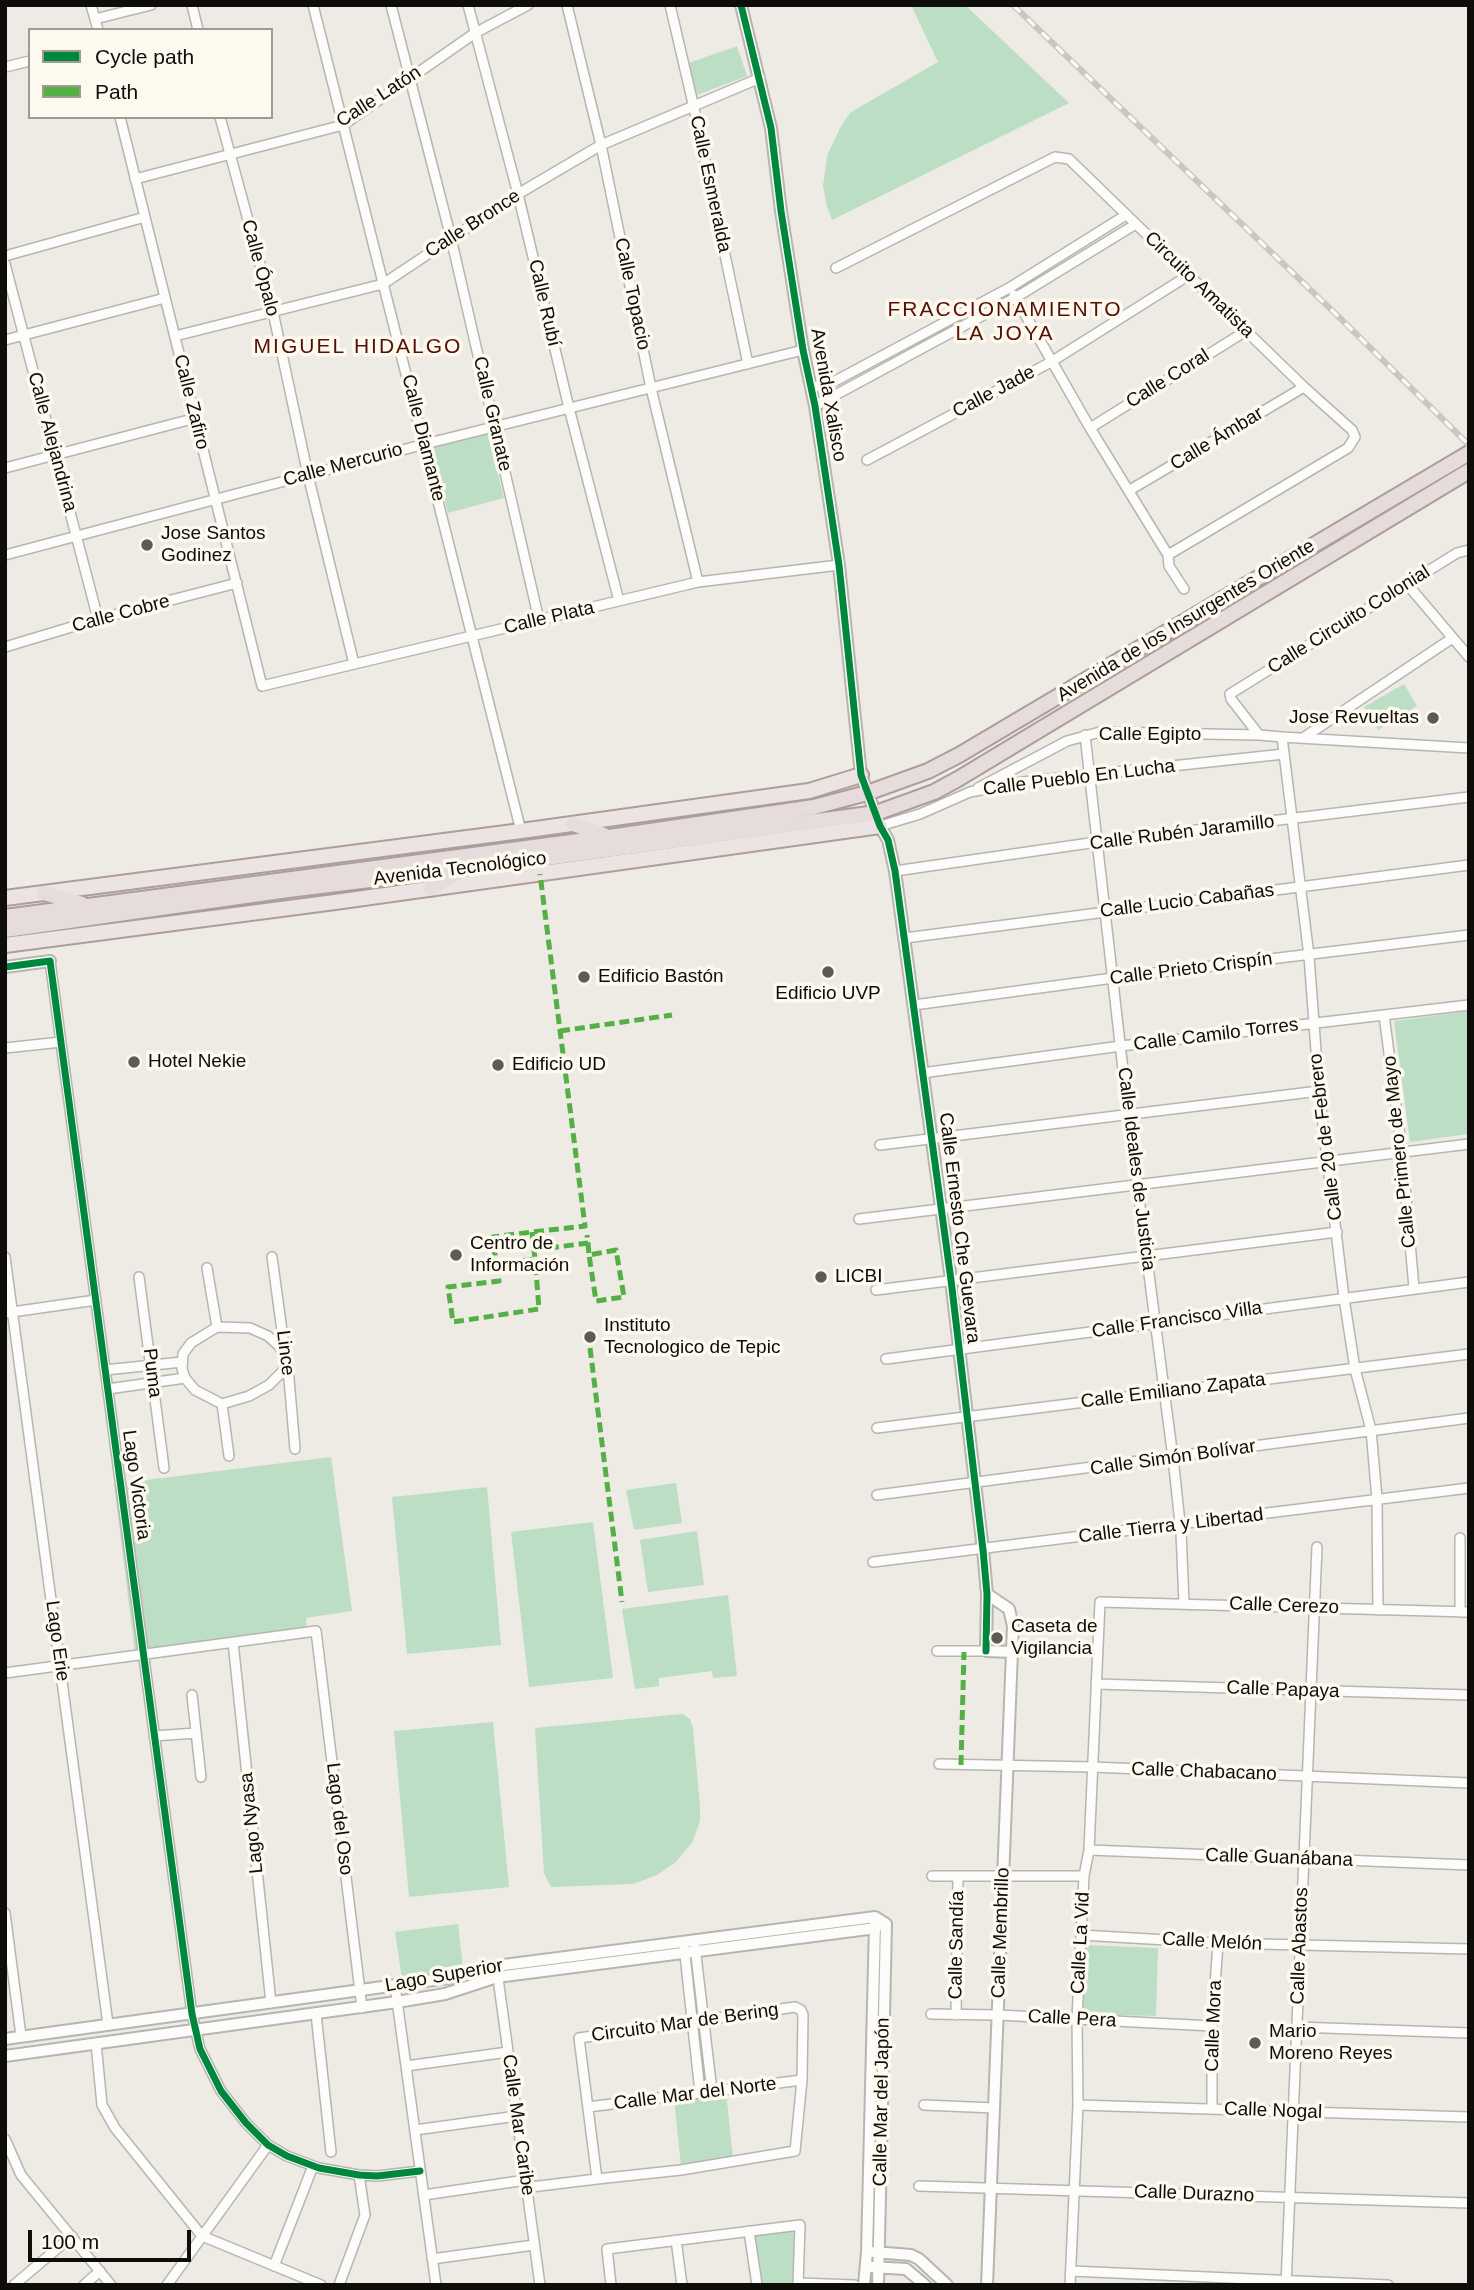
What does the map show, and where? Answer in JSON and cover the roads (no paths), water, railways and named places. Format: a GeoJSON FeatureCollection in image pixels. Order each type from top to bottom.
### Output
{"type":"FeatureCollection","features":[{"type":"Feature","properties":{"kind":"highway","name":"Avenida de los Insurgentes Oriente"},"geometry":{"type":"LineString","coordinates":[[899,782],[959,755],[1469,453]]}},
{"type":"Feature","properties":{"kind":"highway","name":"Avenida de los Insurgentes Oriente"},"geometry":{"type":"LineString","coordinates":[[914,800],[958,779],[1469,471]]}},
{"type":"Feature","properties":{"kind":"highway","name":"Avenida Tecnológico"},"geometry":{"type":"LineString","coordinates":[[5,917],[609,837],[814,807],[899,782]]}},
{"type":"Feature","properties":{"kind":"highway","name":"Avenida Tecnológico"},"geometry":{"type":"LineString","coordinates":[[5,930],[288,890],[878,819],[914,800]]}},
{"type":"Feature","properties":{"kind":"highway"},"geometry":{"type":"LineString","coordinates":[[573,824],[609,837]]}},
{"type":"Feature","properties":{"kind":"highway"},"geometry":{"type":"LineString","coordinates":[[430,889],[466,868]]}},
{"type":"Feature","properties":{"kind":"highway"},"geometry":{"type":"LineString","coordinates":[[44,893],[90,906]]}},
{"type":"Feature","properties":{"kind":"main road","name":"Avenida Tecnológico"},"geometry":{"type":"LineString","coordinates":[[5,898],[809,791],[861,775]]}},
{"type":"Feature","properties":{"kind":"main road","name":"Avenida Tecnológico"},"geometry":{"type":"LineString","coordinates":[[5,945],[430,889],[878,819]]}},
{"type":"Feature","properties":{"kind":"street"},"geometry":{"type":"LineString","coordinates":[[91,5],[97,28]]}},
{"type":"Feature","properties":{"kind":"street"},"geometry":{"type":"LineString","coordinates":[[95,19],[151,5]]}},
{"type":"Feature","properties":{"kind":"street"},"geometry":{"type":"LineString","coordinates":[[192,5],[198,28]]}},
{"type":"Feature","properties":{"kind":"street","name":"Calle Diamante"},"geometry":{"type":"LineString","coordinates":[[313,5],[521,831]]}},
{"type":"Feature","properties":{"kind":"street","name":"Calle Granate"},"geometry":{"type":"LineString","coordinates":[[391,5],[451,238],[539,620]]}},
{"type":"Feature","properties":{"kind":"street","name":"Calle Rubí"},"geometry":{"type":"LineString","coordinates":[[468,5],[519,194],[569,408],[619,601]]}},
{"type":"Feature","properties":{"kind":"street","name":"Calle Latón"},"geometry":{"type":"LineString","coordinates":[[135,179],[343,125],[475,33],[528,5]]}},
{"type":"Feature","properties":{"kind":"street","name":"Calle Topacio"},"geometry":{"type":"LineString","coordinates":[[567,5],[601,145],[651,388],[698,582]]}},
{"type":"Feature","properties":{"kind":"street","name":"Calle Esmeralda"},"geometry":{"type":"LineString","coordinates":[[670,5],[748,364]]}},
{"type":"Feature","properties":{"kind":"street","name":"Avenida Xalisco"},"geometry":{"type":"LineString","coordinates":[[741,5],[771,128],[803,350],[815,405],[839,565],[861,775],[878,819]]}},
{"type":"Feature","properties":{"kind":"street"},"geometry":{"type":"LineString","coordinates":[[5,68],[28,62]]}},
{"type":"Feature","properties":{"kind":"street","name":"Calle Bronce"},"geometry":{"type":"LineString","coordinates":[[175,336],[383,284],[519,194],[601,145],[760,78]]}},
{"type":"Feature","properties":{"kind":"street","name":"Calle Zafiro"},"geometry":{"type":"LineString","coordinates":[[120,119],[262,686]]}},
{"type":"Feature","properties":{"kind":"street","name":"Calle Ópalo"},"geometry":{"type":"LineString","coordinates":[[220,119],[273,312],[308,475],[354,664]]}},
{"type":"Feature","properties":{"kind":"street","name":"Circuito Amatista"},"geometry":{"type":"LineString","coordinates":[[836,268],[1055,157],[1069,159],[1304,387],[1352,430],[1355,437],[1353,443],[1168,555]]}},
{"type":"Feature","properties":{"kind":"street"},"geometry":{"type":"LineString","coordinates":[[811,387],[837,380],[1009,288],[1126,215]]}},
{"type":"Feature","properties":{"kind":"street"},"geometry":{"type":"LineString","coordinates":[[5,256],[145,217]]}},
{"type":"Feature","properties":{"kind":"street"},"geometry":{"type":"LineString","coordinates":[[815,405],[1015,298],[1136,224]]}},
{"type":"Feature","properties":{"kind":"street","name":"Calle Alejandrina"},"geometry":{"type":"LineString","coordinates":[[5,264],[99,620]]}},
{"type":"Feature","properties":{"kind":"street","name":"Calle Jade"},"geometry":{"type":"LineString","coordinates":[[867,460],[1051,362],[1189,275]]}},
{"type":"Feature","properties":{"kind":"street"},"geometry":{"type":"LineString","coordinates":[[1009,288],[1090,428],[1130,490],[1168,555],[1169,566],[1185,589]]}},
{"type":"Feature","properties":{"kind":"street"},"geometry":{"type":"LineString","coordinates":[[5,340],[165,298]]}},
{"type":"Feature","properties":{"kind":"street","name":"Calle Coral"},"geometry":{"type":"LineString","coordinates":[[1090,428],[1247,331]]}},
{"type":"Feature","properties":{"kind":"street","name":"Calle Mercurio"},"geometry":{"type":"LineString","coordinates":[[5,555],[495,426],[803,350]]}},
{"type":"Feature","properties":{"kind":"street","name":"Calle Ámbar"},"geometry":{"type":"LineString","coordinates":[[1130,490],[1304,387]]}},
{"type":"Feature","properties":{"kind":"street"},"geometry":{"type":"LineString","coordinates":[[5,468],[196,418]]}},
{"type":"Feature","properties":{"kind":"street","name":"Calle Circuito Colonial"},"geometry":{"type":"LineString","coordinates":[[1259,735],[1230,694],[1457,553],[1469,550]]}},
{"type":"Feature","properties":{"kind":"street","name":"Calle Plata"},"geometry":{"type":"LineString","coordinates":[[262,686],[698,582],[839,565]]}},
{"type":"Feature","properties":{"kind":"street","name":"Calle Cobre"},"geometry":{"type":"LineString","coordinates":[[5,647],[237,583]]}},
{"type":"Feature","properties":{"kind":"street"},"geometry":{"type":"LineString","coordinates":[[1408,584],[1451,639],[1469,657]]}},
{"type":"Feature","properties":{"kind":"street"},"geometry":{"type":"LineString","coordinates":[[1303,738],[1451,639]]}},
{"type":"Feature","properties":{"kind":"street","name":"Calle Egipto"},"geometry":{"type":"LineString","coordinates":[[970,792],[1067,741],[1100,732],[1259,735]]}},
{"type":"Feature","properties":{"kind":"street","name":"Calle Ideales de Justicia"},"geometry":{"type":"LineString","coordinates":[[1086,735],[1128,1114],[1181,1524],[1184,1603]]}},
{"type":"Feature","properties":{"kind":"street"},"geometry":{"type":"LineString","coordinates":[[1259,735],[1469,748]]}},
{"type":"Feature","properties":{"kind":"street","name":"Calle 20 de Febrero"},"geometry":{"type":"LineString","coordinates":[[1282,737],[1309,956],[1319,1091],[1344,1298],[1355,1369],[1371,1430],[1377,1499],[1378,1610]]}},
{"type":"Feature","properties":{"kind":"street","name":"Calle Pueblo En Lucha"},"geometry":{"type":"LineString","coordinates":[[878,819],[920,814],[970,792],[1022,782],[1284,754]]}},
{"type":"Feature","properties":{"kind":"street","name":"Calle Rubén Jaramillo"},"geometry":{"type":"LineString","coordinates":[[895,871],[1097,842],[1469,797]]}},
{"type":"Feature","properties":{"kind":"street","name":"Calle Ernesto Che Guevara"},"geometry":{"type":"LineString","coordinates":[[878,819],[888,840],[895,871],[951,1280],[983,1550],[987,1594],[986,1651]]}},
{"type":"Feature","properties":{"kind":"street","name":"Calle Lucio Cabañas"},"geometry":{"type":"LineString","coordinates":[[905,937],[1469,865]]}},
{"type":"Feature","properties":{"kind":"street","name":"Calle Prieto Crispín"},"geometry":{"type":"LineString","coordinates":[[914,1005],[1469,935]]}},
{"type":"Feature","properties":{"kind":"street"},"geometry":{"type":"LineString","coordinates":[[5,967],[50,961]]}},
{"type":"Feature","properties":{"kind":"street","name":"Lago Victoria"},"geometry":{"type":"LineString","coordinates":[[50,961],[195,2030],[209,2070],[221,2091],[246,2123],[268,2145],[313,2166],[359,2175],[420,2172]]}},
{"type":"Feature","properties":{"kind":"street","name":"Calle Camilo Torres"},"geometry":{"type":"LineString","coordinates":[[922,1073],[1121,1046],[1469,1005]]}},
{"type":"Feature","properties":{"kind":"street","name":"Calle Primero de Mayo"},"geometry":{"type":"LineString","coordinates":[[1384,1015],[1402,1152],[1415,1288]]}},
{"type":"Feature","properties":{"kind":"street"},"geometry":{"type":"LineString","coordinates":[[5,1048],[61,1042]]}},
{"type":"Feature","properties":{"kind":"street"},"geometry":{"type":"LineString","coordinates":[[880,1145],[1319,1091]]}},
{"type":"Feature","properties":{"kind":"street"},"geometry":{"type":"LineString","coordinates":[[859,1219],[1469,1144]]}},
{"type":"Feature","properties":{"kind":"street"},"geometry":{"type":"LineString","coordinates":[[876,1290],[1337,1232]]}},
{"type":"Feature","properties":{"kind":"street","name":"Lago Erie"},"geometry":{"type":"LineString","coordinates":[[5,1257],[9,1312],[108,2024]]}},
{"type":"Feature","properties":{"kind":"street","name":"Lince"},"geometry":{"type":"LineString","coordinates":[[272,1257],[295,1449]]}},
{"type":"Feature","properties":{"kind":"street"},"geometry":{"type":"LineString","coordinates":[[207,1268],[217,1327]]}},
{"type":"Feature","properties":{"kind":"street","name":"Puma"},"geometry":{"type":"LineString","coordinates":[[139,1277],[164,1468]]}},
{"type":"Feature","properties":{"kind":"street","name":"Calle Francisco Villa"},"geometry":{"type":"LineString","coordinates":[[886,1359],[1469,1282]]}},
{"type":"Feature","properties":{"kind":"street"},"geometry":{"type":"LineString","coordinates":[[9,1312],[96,1300]]}},
{"type":"Feature","properties":{"kind":"street"},"geometry":{"type":"LineString","coordinates":[[217,1327],[250,1328],[268,1336],[279,1346],[285,1367],[269,1385],[249,1396],[222,1404],[195,1390],[185,1378],[182,1362],[183,1354],[191,1343],[217,1327]]}},
{"type":"Feature","properties":{"kind":"street","name":"Calle Emiliano Zapata"},"geometry":{"type":"LineString","coordinates":[[877,1428],[1469,1354]]}},
{"type":"Feature","properties":{"kind":"street"},"geometry":{"type":"LineString","coordinates":[[105,1370],[182,1362]]}},
{"type":"Feature","properties":{"kind":"street"},"geometry":{"type":"LineString","coordinates":[[108,1389],[185,1378]]}},
{"type":"Feature","properties":{"kind":"street"},"geometry":{"type":"LineString","coordinates":[[222,1404],[229,1456]]}},
{"type":"Feature","properties":{"kind":"street","name":"Calle Simón Bolívar"},"geometry":{"type":"LineString","coordinates":[[877,1495],[1469,1418]]}},
{"type":"Feature","properties":{"kind":"street","name":"Calle Tierra y Libertad"},"geometry":{"type":"LineString","coordinates":[[873,1562],[1469,1488]]}},
{"type":"Feature","properties":{"kind":"street"},"geometry":{"type":"LineString","coordinates":[[1460,1538],[1465,1612]]}},
{"type":"Feature","properties":{"kind":"street","name":"Calle Abastos"},"geometry":{"type":"LineString","coordinates":[[1286,2283],[1317,1547]]}},
{"type":"Feature","properties":{"kind":"street","name":"Calle Membrillo"},"geometry":{"type":"LineString","coordinates":[[987,1594],[1009,1609],[1013,1619],[987,2285]]}},
{"type":"Feature","properties":{"kind":"street","name":"Calle Cerezo"},"geometry":{"type":"LineString","coordinates":[[1100,1602],[1465,1612]]}},
{"type":"Feature","properties":{"kind":"street","name":"Calle La Vid"},"geometry":{"type":"LineString","coordinates":[[1070,2285],[1078,2105],[1077,2019],[1084,1876],[1089,1850],[1100,1602]]}},
{"type":"Feature","properties":{"kind":"street","name":"Lago del Oso"},"geometry":{"type":"LineString","coordinates":[[233,1642],[316,1631],[362,2008]]}},
{"type":"Feature","properties":{"kind":"street"},"geometry":{"type":"LineString","coordinates":[[5,1673],[233,1642]]}},
{"type":"Feature","properties":{"kind":"street","name":"Lago Nyasa"},"geometry":{"type":"LineString","coordinates":[[233,1642],[271,2003]]}},
{"type":"Feature","properties":{"kind":"street"},"geometry":{"type":"LineString","coordinates":[[937,1651],[1013,1651]]}},
{"type":"Feature","properties":{"kind":"street","name":"Calle Papaya"},"geometry":{"type":"LineString","coordinates":[[1096,1684],[1469,1695]]}},
{"type":"Feature","properties":{"kind":"street"},"geometry":{"type":"LineString","coordinates":[[192,1695],[201,1777]]}},
{"type":"Feature","properties":{"kind":"street"},"geometry":{"type":"LineString","coordinates":[[154,1736],[196,1733]]}},
{"type":"Feature","properties":{"kind":"street","name":"Calle Chabacano"},"geometry":{"type":"LineString","coordinates":[[939,1764],[1469,1783]]}},
{"type":"Feature","properties":{"kind":"street","name":"Calle Guanábana"},"geometry":{"type":"LineString","coordinates":[[1089,1850],[1469,1865]]}},
{"type":"Feature","properties":{"kind":"street"},"geometry":{"type":"LineString","coordinates":[[932,1876],[1084,1876]]}},
{"type":"Feature","properties":{"kind":"street","name":"Calle Sandía"},"geometry":{"type":"LineString","coordinates":[[956,2015],[958,1876]]}},
{"type":"Feature","properties":{"kind":"street"},"geometry":{"type":"LineString","coordinates":[[5,1913],[21,2036]]}},
{"type":"Feature","properties":{"kind":"street","name":"Lago Superior"},"geometry":{"type":"LineString","coordinates":[[5,2039],[878,1922]]}},
{"type":"Feature","properties":{"kind":"street","name":"Calle Mar del Japón"},"geometry":{"type":"LineString","coordinates":[[864,2285],[878,1922],[886,1924],[878,2285]]}},
{"type":"Feature","properties":{"kind":"street","name":"Calle Melón"},"geometry":{"type":"LineString","coordinates":[[1081,1935],[1218,1943],[1469,1949]]}},
{"type":"Feature","properties":{"kind":"street","name":"Calle Mora"},"geometry":{"type":"LineString","coordinates":[[1212,2109],[1212,2026],[1218,1943]]}},
{"type":"Feature","properties":{"kind":"street"},"geometry":{"type":"LineString","coordinates":[[689,1946],[704,2021],[712,2091]]}},
{"type":"Feature","properties":{"kind":"street"},"geometry":{"type":"LineString","coordinates":[[689,1946],[693,2021],[701,2092]]}},
{"type":"Feature","properties":{"kind":"street","name":"Lago Superior"},"geometry":{"type":"LineString","coordinates":[[5,2056],[362,2008],[445,1994],[497,1971]]}},
{"type":"Feature","properties":{"kind":"street","name":"Calle Mar Caribe"},"geometry":{"type":"LineString","coordinates":[[497,1971],[540,2285]]}},
{"type":"Feature","properties":{"kind":"street"},"geometry":{"type":"LineString","coordinates":[[395,1986],[436,2285]]}},
{"type":"Feature","properties":{"kind":"street","name":"Circuito Mar de Bering"},"geometry":{"type":"LineString","coordinates":[[526,2180],[531,2187],[681,2170],[795,2151],[802,2080],[801,2010],[795,2007],[579,2038],[597,2179]]}},
{"type":"Feature","properties":{"kind":"street"},"geometry":{"type":"LineString","coordinates":[[316,2014],[331,2152]]}},
{"type":"Feature","properties":{"kind":"street","name":"Calle Pera"},"geometry":{"type":"LineString","coordinates":[[931,2014],[1212,2026]]}},
{"type":"Feature","properties":{"kind":"street"},"geometry":{"type":"LineString","coordinates":[[1296,2028],[1469,2033]]}},
{"type":"Feature","properties":{"kind":"street"},"geometry":{"type":"LineString","coordinates":[[96,2043],[102,2105],[115,2128],[166,2195],[202,2236],[321,2285]]}},
{"type":"Feature","properties":{"kind":"street"},"geometry":{"type":"LineString","coordinates":[[406,2066],[508,2052]]}},
{"type":"Feature","properties":{"kind":"street","name":"Calle Mar del Norte"},"geometry":{"type":"LineString","coordinates":[[588,2107],[802,2080]]}},
{"type":"Feature","properties":{"kind":"street"},"geometry":{"type":"LineString","coordinates":[[924,2105],[994,2108]]}},
{"type":"Feature","properties":{"kind":"street","name":"Calle Nogal"},"geometry":{"type":"LineString","coordinates":[[1078,2105],[1469,2117]]}},
{"type":"Feature","properties":{"kind":"street"},"geometry":{"type":"LineString","coordinates":[[415,2130],[517,2116]]}},
{"type":"Feature","properties":{"kind":"street"},"geometry":{"type":"LineString","coordinates":[[5,2139],[21,2175],[111,2285]]}},
{"type":"Feature","properties":{"kind":"street"},"geometry":{"type":"LineString","coordinates":[[167,2285],[268,2145]]}},
{"type":"Feature","properties":{"kind":"street"},"geometry":{"type":"LineString","coordinates":[[274,2266],[313,2166]]}},
{"type":"Feature","properties":{"kind":"street"},"geometry":{"type":"LineString","coordinates":[[339,2285],[365,2215],[359,2175]]}},
{"type":"Feature","properties":{"kind":"street"},"geometry":{"type":"LineString","coordinates":[[424,2195],[526,2180]]}},
{"type":"Feature","properties":{"kind":"street","name":"Calle Durazno"},"geometry":{"type":"LineString","coordinates":[[919,2186],[1469,2203]]}},
{"type":"Feature","properties":{"kind":"street"},"geometry":{"type":"LineString","coordinates":[[611,2285],[607,2249],[800,2225],[798,2284],[855,2285]]}},
{"type":"Feature","properties":{"kind":"street"},"geometry":{"type":"LineString","coordinates":[[749,2231],[757,2285]]}},
{"type":"Feature","properties":{"kind":"street"},"geometry":{"type":"LineString","coordinates":[[14,2285],[72,2236]]}},
{"type":"Feature","properties":{"kind":"street"},"geometry":{"type":"LineString","coordinates":[[676,2240],[682,2285]]}},
{"type":"Feature","properties":{"kind":"street"},"geometry":{"type":"LineString","coordinates":[[432,2259],[534,2245]]}},
{"type":"Feature","properties":{"kind":"street"},"geometry":{"type":"LineString","coordinates":[[867,2252],[911,2255],[947,2285]]}},
{"type":"Feature","properties":{"kind":"street"},"geometry":{"type":"LineString","coordinates":[[864,2267],[906,2269],[925,2285]]}},
{"type":"Feature","properties":{"kind":"street"},"geometry":{"type":"LineString","coordinates":[[84,2285],[100,2271]]}},
{"type":"Feature","properties":{"kind":"street"},"geometry":{"type":"LineString","coordinates":[[1071,2271],[1286,2283],[1388,2285]]}},
{"type":"Feature","properties":{"kind":"railway"},"geometry":{"type":"LineString","coordinates":[[1013,5],[1469,445]]}},
{"type":"Feature","properties":{"kind":"place","name":"Jose Santos Godinez"},"geometry":{"type":"Point","coordinates":[147,545]}},
{"type":"Feature","properties":{"kind":"place","name":"Jose Revueltas"},"geometry":{"type":"Point","coordinates":[1433,718]}},
{"type":"Feature","properties":{"kind":"place","name":"Edificio UVP"},"geometry":{"type":"Point","coordinates":[828,972]}},
{"type":"Feature","properties":{"kind":"place","name":"Edificio Bastón"},"geometry":{"type":"Point","coordinates":[584,977]}},
{"type":"Feature","properties":{"kind":"place","name":"Hotel Nekie"},"geometry":{"type":"Point","coordinates":[134,1062]}},
{"type":"Feature","properties":{"kind":"place","name":"Edificio UD"},"geometry":{"type":"Point","coordinates":[498,1065]}},
{"type":"Feature","properties":{"kind":"place","name":"Centro de Información"},"geometry":{"type":"Point","coordinates":[456,1255]}},
{"type":"Feature","properties":{"kind":"place","name":"LICBI"},"geometry":{"type":"Point","coordinates":[821,1277]}},
{"type":"Feature","properties":{"kind":"place","name":"Instituto Tecnologico de Tepic"},"geometry":{"type":"Point","coordinates":[590,1337]}},
{"type":"Feature","properties":{"kind":"place","name":"Caseta de Vigilancia"},"geometry":{"type":"Point","coordinates":[997,1638]}},
{"type":"Feature","properties":{"kind":"place","name":"Mario Moreno Reyes"},"geometry":{"type":"Point","coordinates":[1255,2043]}},
{"type":"Feature","properties":{"kind":"district","name":"FRACCIONAMIENTO LA JOYA"},"geometry":{"type":"Point","coordinates":[1005,322]}},
{"type":"Feature","properties":{"kind":"district","name":"MIGUEL HIDALGO"},"geometry":{"type":"Point","coordinates":[358,347]}}]}
